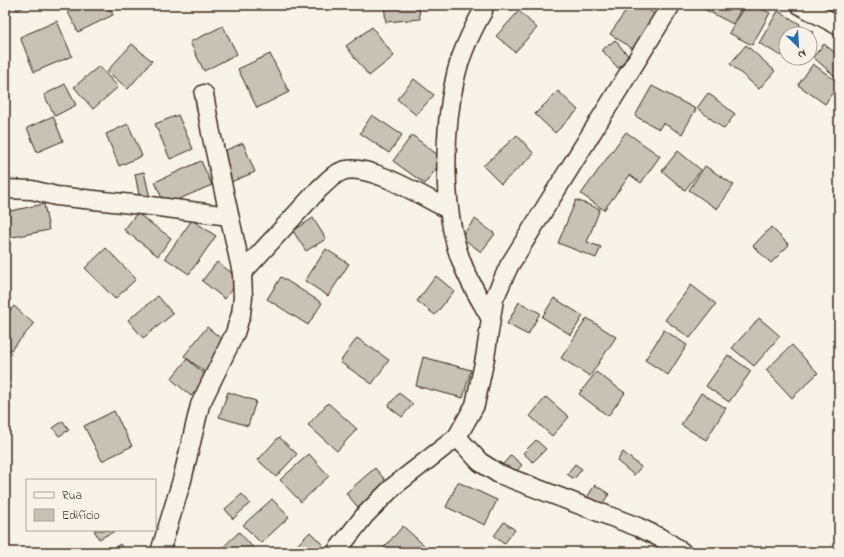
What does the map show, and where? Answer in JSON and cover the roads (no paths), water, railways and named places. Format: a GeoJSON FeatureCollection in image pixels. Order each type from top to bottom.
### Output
{"type":"FeatureCollection","features":[{"type":"Feature","properties":{"kind":"street"},"geometry":{"type":"LineString","coordinates":[[482,5],[483,11],[463,54],[455,78],[450,113],[448,209],[461,262],[490,317]]}},
{"type":"Feature","properties":{"kind":"street"},"geometry":{"type":"LineString","coordinates":[[336,552],[365,515],[394,486],[458,437],[475,405],[485,358],[490,317],[494,299],[509,266],[671,5]]}},
{"type":"Feature","properties":{"kind":"street"},"geometry":{"type":"LineString","coordinates":[[800,5],[820,9],[839,26]]}},
{"type":"Feature","properties":{"kind":"street"},"geometry":{"type":"LineString","coordinates":[[160,552],[182,480],[200,405],[235,333],[241,314],[243,296],[242,273],[211,133],[204,94]]}},
{"type":"Feature","properties":{"kind":"street"},"geometry":{"type":"LineString","coordinates":[[242,273],[319,189],[332,177],[346,170],[364,170],[378,174],[448,209]]}},
{"type":"Feature","properties":{"kind":"street"},"geometry":{"type":"LineString","coordinates":[[5,189],[32,190],[56,196],[229,216]]}},
{"type":"Feature","properties":{"kind":"street"},"geometry":{"type":"LineString","coordinates":[[458,437],[480,462],[499,474],[638,527],[663,539],[682,552]]}}]}
